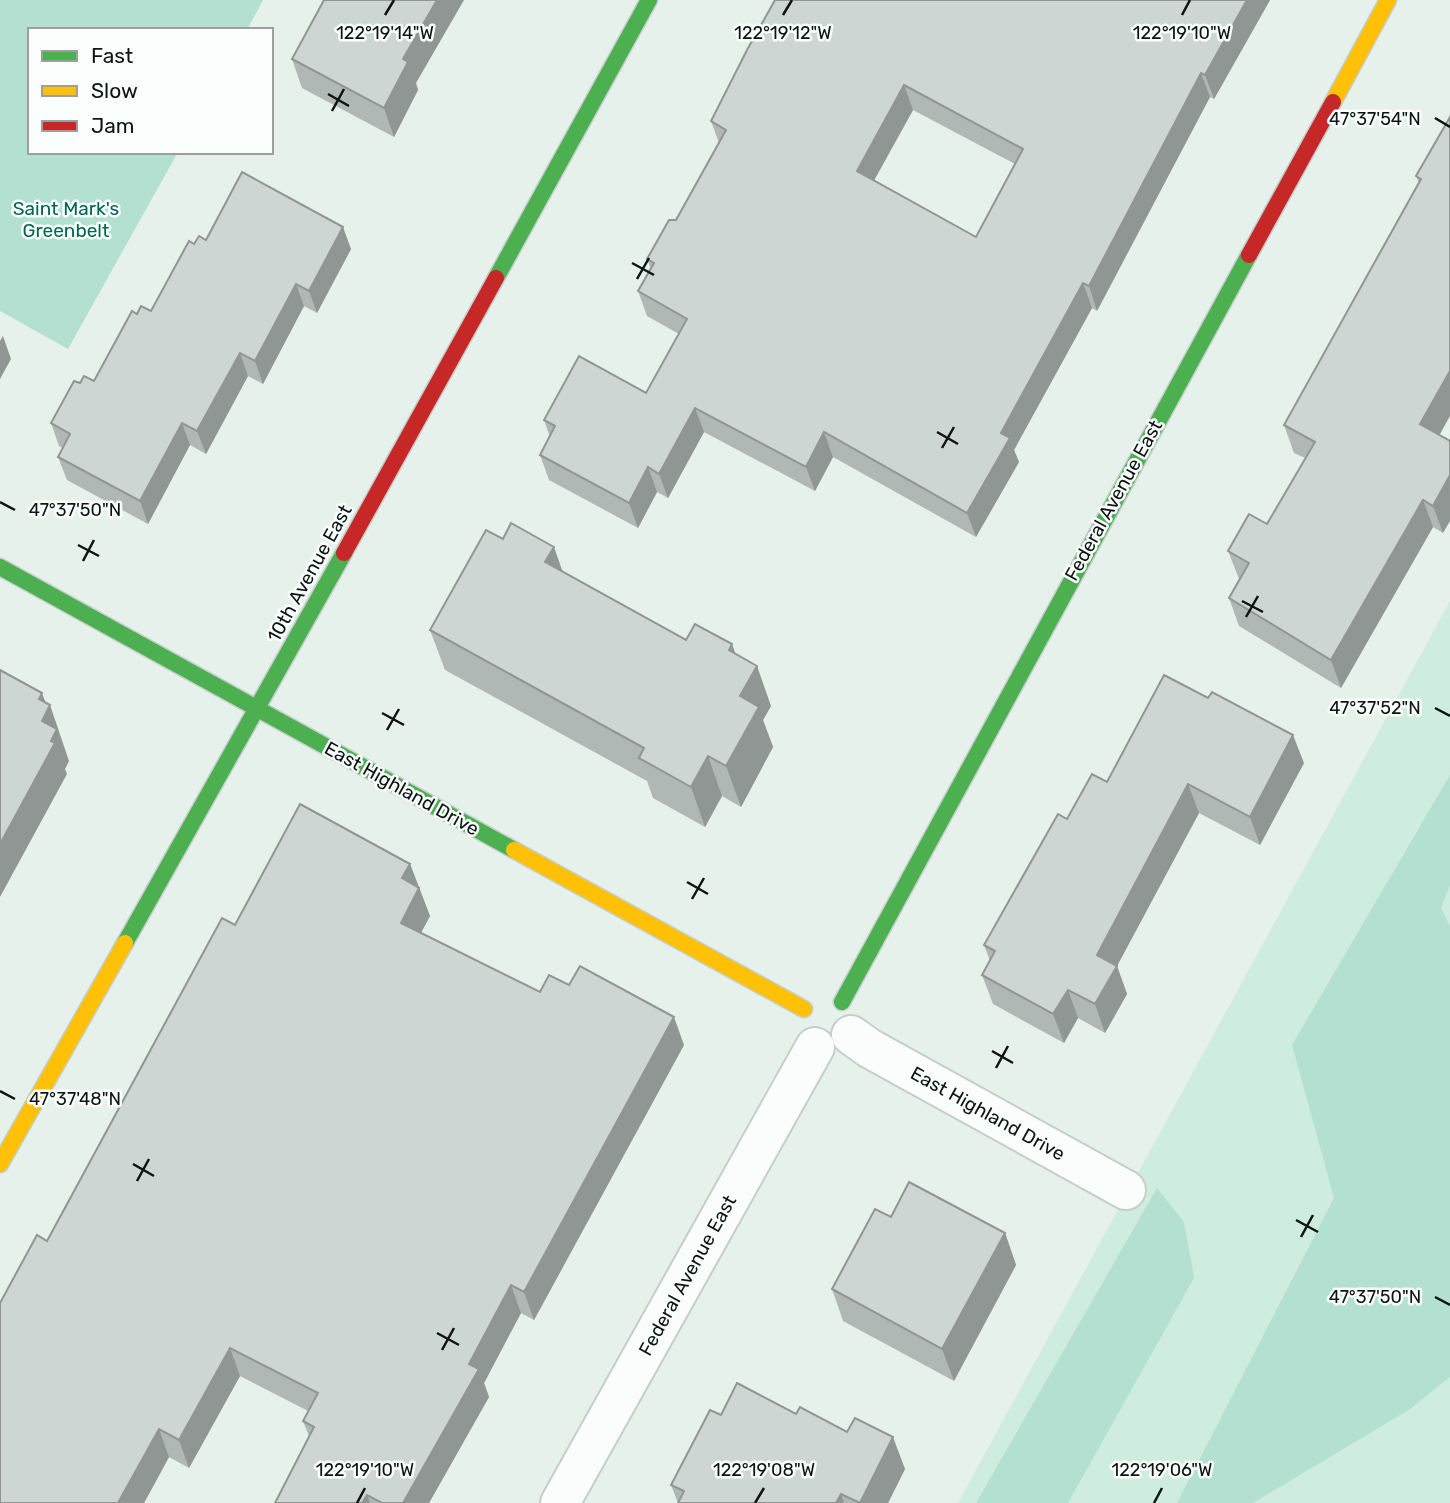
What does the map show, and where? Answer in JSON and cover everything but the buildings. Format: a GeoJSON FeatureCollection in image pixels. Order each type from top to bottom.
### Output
{"type":"FeatureCollection","features":[{"type":"Feature","properties":{"kind":"street","name":"10th Avenue East"},"geometry":{"type":"LineString","coordinates":[[0,1164],[257,709],[649,0]]}},
{"type":"Feature","properties":{"kind":"street","name":"Federal Avenue East"},"geometry":{"type":"LineString","coordinates":[[847,1018],[1388,0]]}},
{"type":"Feature","properties":{"kind":"street","name":"East Highland Drive"},"geometry":{"type":"LineString","coordinates":[[0,567],[804,1009]]}},
{"type":"Feature","properties":{"kind":"street"},"geometry":{"type":"LineString","coordinates":[[828,996],[847,1018],[835,1050],[815,1047],[801,1032],[804,1009],[819,997],[828,996]]}},
{"type":"Feature","properties":{"kind":"street","name":"East Highland Drive"},"geometry":{"type":"LineString","coordinates":[[847,1018],[869,1048],[1126,1190]]}},
{"type":"Feature","properties":{"kind":"street","name":"Federal Avenue East"},"geometry":{"type":"LineString","coordinates":[[560,1503],[815,1047]]}},
{"type":"Feature","properties":{"kind":"green space","name":"Saint Mark's Greenbelt"},"geometry":{"type":"Polygon","coordinates":[[[0,0],[263,0],[248,28],[28,28],[28,154],[177,154],[68,349],[0,311],[0,0]]]}},
{"type":"Feature","properties":{"kind":"green space"},"geometry":{"type":"Polygon","coordinates":[[[1450,601],[1450,1503],[958,1503],[1450,601]]]}},
{"type":"Feature","properties":{"kind":"green space"},"geometry":{"type":"Polygon","coordinates":[[[1450,775],[1450,885],[1441,908],[1450,926],[1450,1377],[1410,1409],[1253,1503],[1177,1503],[1334,1198],[1292,1045],[1450,775]]]}},
{"type":"Feature","properties":{"kind":"green space"},"geometry":{"type":"Polygon","coordinates":[[[1157,1188],[1184,1222],[1194,1278],[1068,1503],[976,1503],[1157,1188]]]}},
{"type":"Feature","properties":{"kind":"traffic: fast"},"geometry":{"type":"LineString","coordinates":[[496,278],[649,0]]}},
{"type":"Feature","properties":{"kind":"traffic: fast"},"geometry":{"type":"LineString","coordinates":[[842,1002],[1249,255]]}},
{"type":"Feature","properties":{"kind":"traffic: fast"},"geometry":{"type":"LineString","coordinates":[[125,943],[344,553]]}},
{"type":"Feature","properties":{"kind":"traffic: fast"},"geometry":{"type":"LineString","coordinates":[[0,567],[514,850]]}},
{"type":"Feature","properties":{"kind":"traffic: slow"},"geometry":{"type":"LineString","coordinates":[[1333,102],[1388,0]]}},
{"type":"Feature","properties":{"kind":"traffic: slow"},"geometry":{"type":"LineString","coordinates":[[514,850],[804,1009]]}},
{"type":"Feature","properties":{"kind":"traffic: slow"},"geometry":{"type":"LineString","coordinates":[[0,1164],[125,943]]}},
{"type":"Feature","properties":{"kind":"traffic: jam"},"geometry":{"type":"LineString","coordinates":[[1249,255],[1333,102]]}},
{"type":"Feature","properties":{"kind":"traffic: jam"},"geometry":{"type":"LineString","coordinates":[[344,553],[496,278]]}}]}
